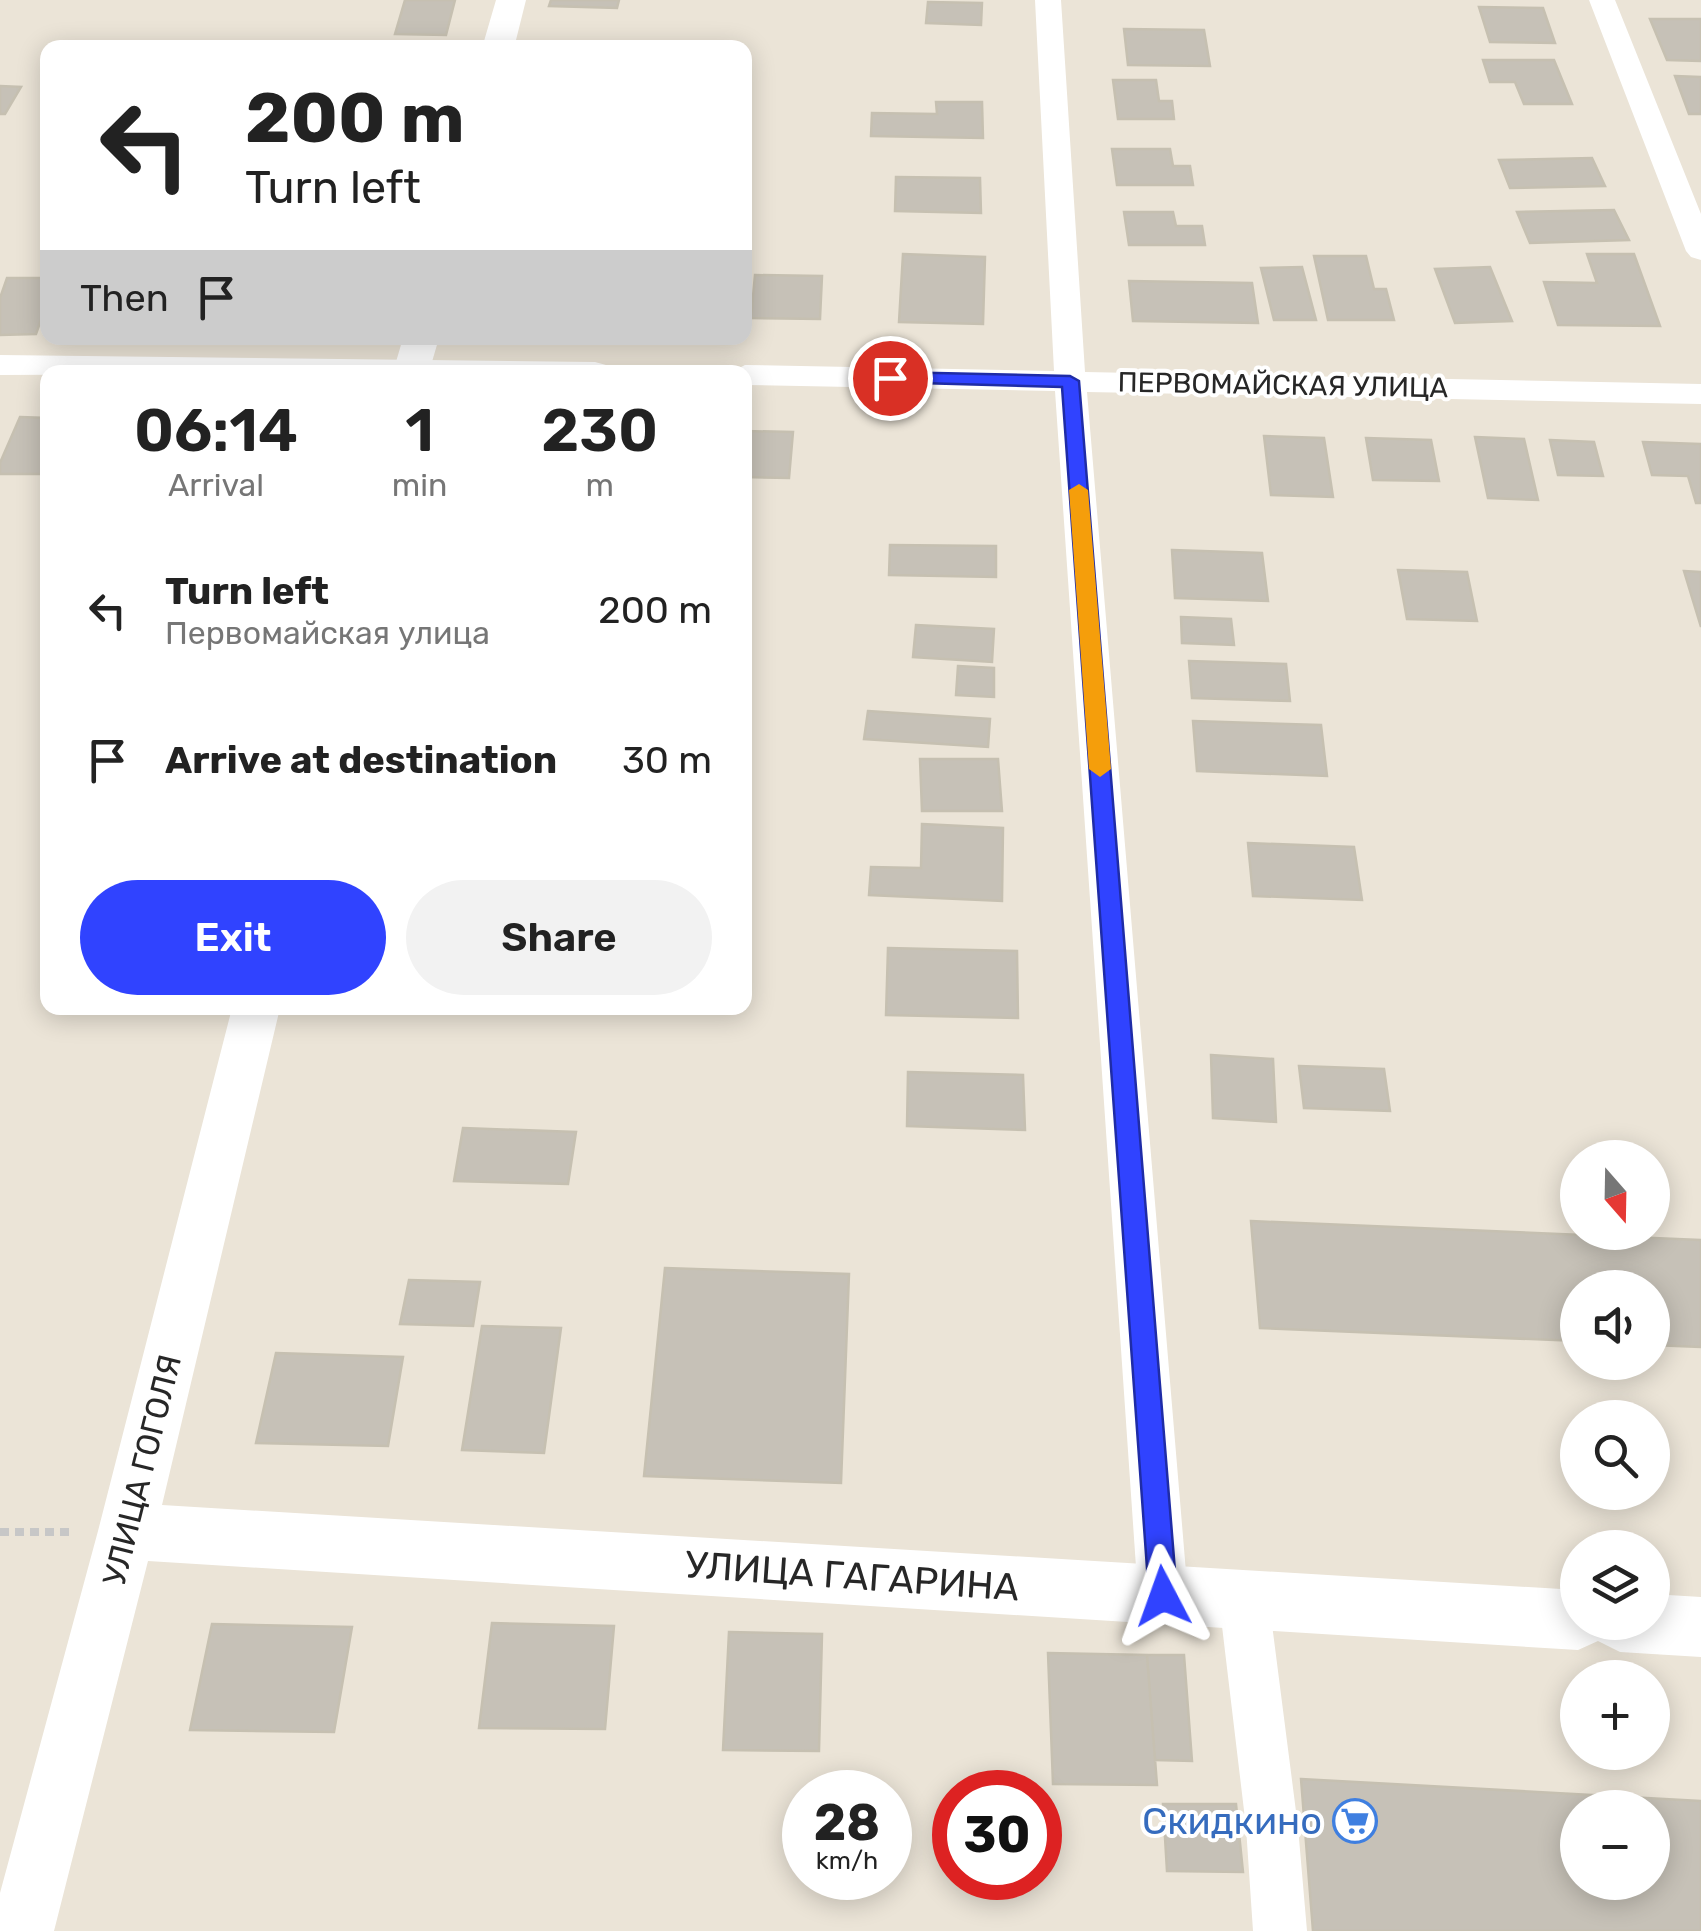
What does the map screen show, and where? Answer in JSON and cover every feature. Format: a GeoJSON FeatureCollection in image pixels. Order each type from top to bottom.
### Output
{"type":"FeatureCollection","features":[{"type":"Feature","properties":{"kind":"street"},"geometry":{"type":"LineString","coordinates":[[500,40],[510,0]]}},
{"type":"Feature","properties":{"kind":"street"},"geometry":{"type":"LineString","coordinates":[[1048,0],[1070,381],[1163,1596]]}},
{"type":"Feature","properties":{"kind":"street"},"geometry":{"type":"LineString","coordinates":[[1602,0],[1701,252]]}},
{"type":"Feature","properties":{"kind":"street"},"geometry":{"type":"LineString","coordinates":[[0,365],[415,360],[490,365]]}},
{"type":"Feature","properties":{"kind":"street","name":"ПЕРВОМАЙСКАЯ УЛИЦА"},"geometry":{"type":"LineString","coordinates":[[752,375],[1701,394]]}},
{"type":"Feature","properties":{"kind":"street","name":"УЛИЦА ГОГОЛЯ"},"geometry":{"type":"LineString","coordinates":[[22,1931],[128,1531],[254,1015]]}},
{"type":"Feature","properties":{"kind":"street","name":"УЛИЦА ГАГАРИНА"},"geometry":{"type":"LineString","coordinates":[[128,1531],[1560,1619]]}},
{"type":"Feature","properties":{"kind":"street"},"geometry":{"type":"LineString","coordinates":[[1244,1601],[1272,1827],[1280,1931]]}},
{"type":"Feature","properties":{"kind":"street"},"geometry":{"type":"LineString","coordinates":[[1670,1625],[1701,1627]]}},
{"type":"Feature","properties":{"kind":"path"},"geometry":{"type":"LineString","coordinates":[[0,1532],[128,1531]]}},
{"type":"Feature","properties":{"kind":"building"},"geometry":{"type":"Polygon","coordinates":[[[405,0],[455,0],[446,35],[395,34],[405,0]]]}},
{"type":"Feature","properties":{"kind":"building"},"geometry":{"type":"Polygon","coordinates":[[[551,0],[619,0],[617,8],[549,6],[551,0]]]}},
{"type":"Feature","properties":{"kind":"building"},"geometry":{"type":"Polygon","coordinates":[[[928,2],[982,3],[981,25],[926,23],[928,2]]]}},
{"type":"Feature","properties":{"kind":"building"},"geometry":{"type":"Polygon","coordinates":[[[1479,7],[1543,8],[1555,43],[1490,42],[1479,7]]]}},
{"type":"Feature","properties":{"kind":"building"},"geometry":{"type":"Polygon","coordinates":[[[1650,19],[1701,19],[1701,61],[1667,60],[1650,19]]]}},
{"type":"Feature","properties":{"kind":"building"},"geometry":{"type":"Polygon","coordinates":[[[1124,29],[1204,30],[1210,66],[1128,65],[1124,29]]]}},
{"type":"Feature","properties":{"kind":"building"},"geometry":{"type":"Polygon","coordinates":[[[1483,60],[1554,60],[1572,104],[1524,104],[1515,82],[1490,82],[1483,60]]]}},
{"type":"Feature","properties":{"kind":"building"},"geometry":{"type":"Polygon","coordinates":[[[1675,76],[1701,77],[1701,114],[1689,114],[1675,76]]]}},
{"type":"Feature","properties":{"kind":"building"},"geometry":{"type":"Polygon","coordinates":[[[1113,80],[1156,80],[1159,101],[1172,101],[1174,119],[1118,119],[1113,80]]]}},
{"type":"Feature","properties":{"kind":"building"},"geometry":{"type":"Polygon","coordinates":[[[0,86],[21,87],[5,114],[0,114],[0,86]]]}},
{"type":"Feature","properties":{"kind":"building"},"geometry":{"type":"Polygon","coordinates":[[[936,102],[982,102],[983,138],[871,136],[872,113],[937,114],[936,102]]]}},
{"type":"Feature","properties":{"kind":"building"},"geometry":{"type":"Polygon","coordinates":[[[1112,149],[1170,149],[1173,166],[1190,166],[1193,185],[1117,185],[1112,149]]]}},
{"type":"Feature","properties":{"kind":"building"},"geometry":{"type":"Polygon","coordinates":[[[1592,158],[1605,186],[1510,188],[1499,160],[1592,158]]]}},
{"type":"Feature","properties":{"kind":"building"},"geometry":{"type":"Polygon","coordinates":[[[896,177],[980,178],[981,213],[895,211],[896,177]]]}},
{"type":"Feature","properties":{"kind":"building"},"geometry":{"type":"Polygon","coordinates":[[[1614,210],[1629,240],[1530,243],[1517,212],[1614,210]]]}},
{"type":"Feature","properties":{"kind":"building"},"geometry":{"type":"Polygon","coordinates":[[[1124,212],[1173,212],[1176,226],[1202,226],[1205,245],[1129,245],[1124,212]]]}},
{"type":"Feature","properties":{"kind":"building"},"geometry":{"type":"Polygon","coordinates":[[[903,254],[985,257],[983,324],[899,322],[903,254]]]}},
{"type":"Feature","properties":{"kind":"building"},"geometry":{"type":"Polygon","coordinates":[[[1587,254],[1634,254],[1660,326],[1558,325],[1544,282],[1597,283],[1587,254]]]}},
{"type":"Feature","properties":{"kind":"building"},"geometry":{"type":"Polygon","coordinates":[[[1314,256],[1366,256],[1374,289],[1386,289],[1394,320],[1328,320],[1314,256]]]}},
{"type":"Feature","properties":{"kind":"building"},"geometry":{"type":"Polygon","coordinates":[[[1302,267],[1316,320],[1274,320],[1261,268],[1302,267]]]}},
{"type":"Feature","properties":{"kind":"building"},"geometry":{"type":"Polygon","coordinates":[[[1490,267],[1512,321],[1455,323],[1435,269],[1490,267]]]}},
{"type":"Feature","properties":{"kind":"building"},"geometry":{"type":"Polygon","coordinates":[[[755,275],[822,276],[820,319],[752,318],[755,275]]]}},
{"type":"Feature","properties":{"kind":"building"},"geometry":{"type":"Polygon","coordinates":[[[7,278],[40,278],[40,323],[36,334],[0,335],[0,298],[7,278]]]}},
{"type":"Feature","properties":{"kind":"building"},"geometry":{"type":"Polygon","coordinates":[[[1129,281],[1252,283],[1258,323],[1133,321],[1129,281]]]}},
{"type":"Feature","properties":{"kind":"building"},"geometry":{"type":"Polygon","coordinates":[[[20,417],[40,418],[40,474],[0,474],[0,463],[20,417]]]}},
{"type":"Feature","properties":{"kind":"building"},"geometry":{"type":"Polygon","coordinates":[[[752,431],[793,432],[789,478],[752,477],[752,431]]]}},
{"type":"Feature","properties":{"kind":"building"},"geometry":{"type":"Polygon","coordinates":[[[1264,436],[1324,438],[1333,497],[1271,495],[1264,436]]]}},
{"type":"Feature","properties":{"kind":"building"},"geometry":{"type":"Polygon","coordinates":[[[1475,437],[1524,439],[1538,500],[1488,498],[1475,437]]]}},
{"type":"Feature","properties":{"kind":"building"},"geometry":{"type":"Polygon","coordinates":[[[1366,438],[1431,440],[1439,481],[1373,480],[1366,438]]]}},
{"type":"Feature","properties":{"kind":"building"},"geometry":{"type":"Polygon","coordinates":[[[1550,440],[1594,442],[1603,476],[1558,475],[1550,440]]]}},
{"type":"Feature","properties":{"kind":"building"},"geometry":{"type":"Polygon","coordinates":[[[1643,442],[1701,444],[1701,503],[1696,503],[1688,476],[1652,475],[1643,442]]]}},
{"type":"Feature","properties":{"kind":"building"},"geometry":{"type":"Polygon","coordinates":[[[890,545],[996,546],[996,577],[889,575],[890,545]]]}},
{"type":"Feature","properties":{"kind":"building"},"geometry":{"type":"Polygon","coordinates":[[[1172,550],[1262,553],[1268,601],[1175,598],[1172,550]]]}},
{"type":"Feature","properties":{"kind":"building"},"geometry":{"type":"Polygon","coordinates":[[[1398,570],[1467,572],[1477,621],[1407,619],[1398,570]]]}},
{"type":"Feature","properties":{"kind":"building"},"geometry":{"type":"Polygon","coordinates":[[[1684,571],[1701,572],[1701,627],[1684,571]]]}},
{"type":"Feature","properties":{"kind":"building"},"geometry":{"type":"Polygon","coordinates":[[[1181,617],[1231,619],[1234,645],[1182,643],[1181,617]]]}},
{"type":"Feature","properties":{"kind":"building"},"geometry":{"type":"Polygon","coordinates":[[[916,625],[994,629],[992,662],[913,657],[916,625]]]}},
{"type":"Feature","properties":{"kind":"building"},"geometry":{"type":"Polygon","coordinates":[[[1189,661],[1286,664],[1290,701],[1192,698],[1189,661]]]}},
{"type":"Feature","properties":{"kind":"building"},"geometry":{"type":"Polygon","coordinates":[[[958,666],[994,668],[994,697],[956,695],[958,666]]]}},
{"type":"Feature","properties":{"kind":"building"},"geometry":{"type":"Polygon","coordinates":[[[868,711],[990,719],[988,747],[864,739],[868,711]]]}},
{"type":"Feature","properties":{"kind":"building"},"geometry":{"type":"Polygon","coordinates":[[[1193,721],[1321,725],[1327,776],[1197,771],[1193,721]]]}},
{"type":"Feature","properties":{"kind":"building"},"geometry":{"type":"Polygon","coordinates":[[[920,759],[998,759],[1002,811],[922,811],[920,759]]]}},
{"type":"Feature","properties":{"kind":"building"},"geometry":{"type":"Polygon","coordinates":[[[922,824],[1003,828],[1002,901],[869,895],[871,867],[921,868],[922,824]]]}},
{"type":"Feature","properties":{"kind":"building"},"geometry":{"type":"Polygon","coordinates":[[[1248,843],[1354,847],[1362,900],[1253,896],[1248,843]]]}},
{"type":"Feature","properties":{"kind":"building"},"geometry":{"type":"Polygon","coordinates":[[[888,948],[1017,951],[1018,1018],[886,1015],[888,948]]]}},
{"type":"Feature","properties":{"kind":"building"},"geometry":{"type":"Polygon","coordinates":[[[1211,1055],[1273,1059],[1276,1122],[1213,1118],[1211,1055]]]}},
{"type":"Feature","properties":{"kind":"building"},"geometry":{"type":"Polygon","coordinates":[[[1299,1066],[1384,1069],[1390,1111],[1304,1108],[1299,1066]]]}},
{"type":"Feature","properties":{"kind":"building"},"geometry":{"type":"Polygon","coordinates":[[[908,1072],[1023,1075],[1025,1130],[907,1126],[908,1072]]]}},
{"type":"Feature","properties":{"kind":"building"},"geometry":{"type":"Polygon","coordinates":[[[463,1128],[576,1132],[568,1184],[454,1181],[463,1128]]]}},
{"type":"Feature","properties":{"kind":"building"},"geometry":{"type":"Polygon","coordinates":[[[1251,1221],[1560,1234],[1560,1250],[1670,1250],[1670,1239],[1701,1240],[1701,1347],[1670,1346],[1670,1270],[1560,1270],[1560,1340],[1260,1328],[1251,1221]]]}},
{"type":"Feature","properties":{"kind":"building"},"geometry":{"type":"Polygon","coordinates":[[[665,1268],[849,1274],[841,1483],[644,1476],[665,1268]]]}},
{"type":"Feature","properties":{"kind":"building"},"geometry":{"type":"Polygon","coordinates":[[[409,1280],[480,1282],[473,1326],[400,1324],[409,1280]]]}},
{"type":"Feature","properties":{"kind":"building"},"geometry":{"type":"Polygon","coordinates":[[[482,1326],[561,1328],[544,1453],[462,1450],[482,1326]]]}},
{"type":"Feature","properties":{"kind":"building"},"geometry":{"type":"Polygon","coordinates":[[[276,1353],[403,1357],[388,1446],[256,1443],[276,1353]]]}},
{"type":"Feature","properties":{"kind":"building"},"geometry":{"type":"Polygon","coordinates":[[[492,1623],[614,1626],[605,1729],[479,1728],[492,1623]]]}},
{"type":"Feature","properties":{"kind":"building"},"geometry":{"type":"Polygon","coordinates":[[[212,1624],[352,1627],[334,1732],[190,1730],[212,1624]]]}},
{"type":"Feature","properties":{"kind":"building"},"geometry":{"type":"Polygon","coordinates":[[[729,1632],[822,1634],[819,1751],[723,1750],[729,1632]]]}},
{"type":"Feature","properties":{"kind":"building"},"geometry":{"type":"Polygon","coordinates":[[[1048,1653],[1147,1655],[1157,1785],[1062,1784],[1062,1770],[1052,1770],[1048,1653]]]}},
{"type":"Feature","properties":{"kind":"building"},"geometry":{"type":"Polygon","coordinates":[[[1147,1655],[1184,1655],[1192,1761],[1155,1760],[1147,1655]]]}},
{"type":"Feature","properties":{"kind":"building"},"geometry":{"type":"Polygon","coordinates":[[[1301,1779],[1560,1793],[1560,1900],[1670,1900],[1670,1799],[1701,1801],[1701,1931],[1313,1931],[1301,1779]]]}},
{"type":"Feature","properties":{"kind":"building"},"geometry":{"type":"Polygon","coordinates":[[[1163,1804],[1236,1804],[1243,1872],[1167,1871],[1163,1804]]]}},
{"type":"Feature","properties":{"kind":"slow traffic"},"geometry":{"type":"LineString","coordinates":[[1079,490],[1100,769]]}},
{"type":"Feature","properties":{"kind":"place","name":"Скидкино"},"geometry":{"type":"Point","coordinates":[1355,1821]}},
{"type":"Feature","properties":{"kind":"route"},"geometry":{"type":"LineString","coordinates":[[890,378],[1070,381],[1163,1596]]}}]}
